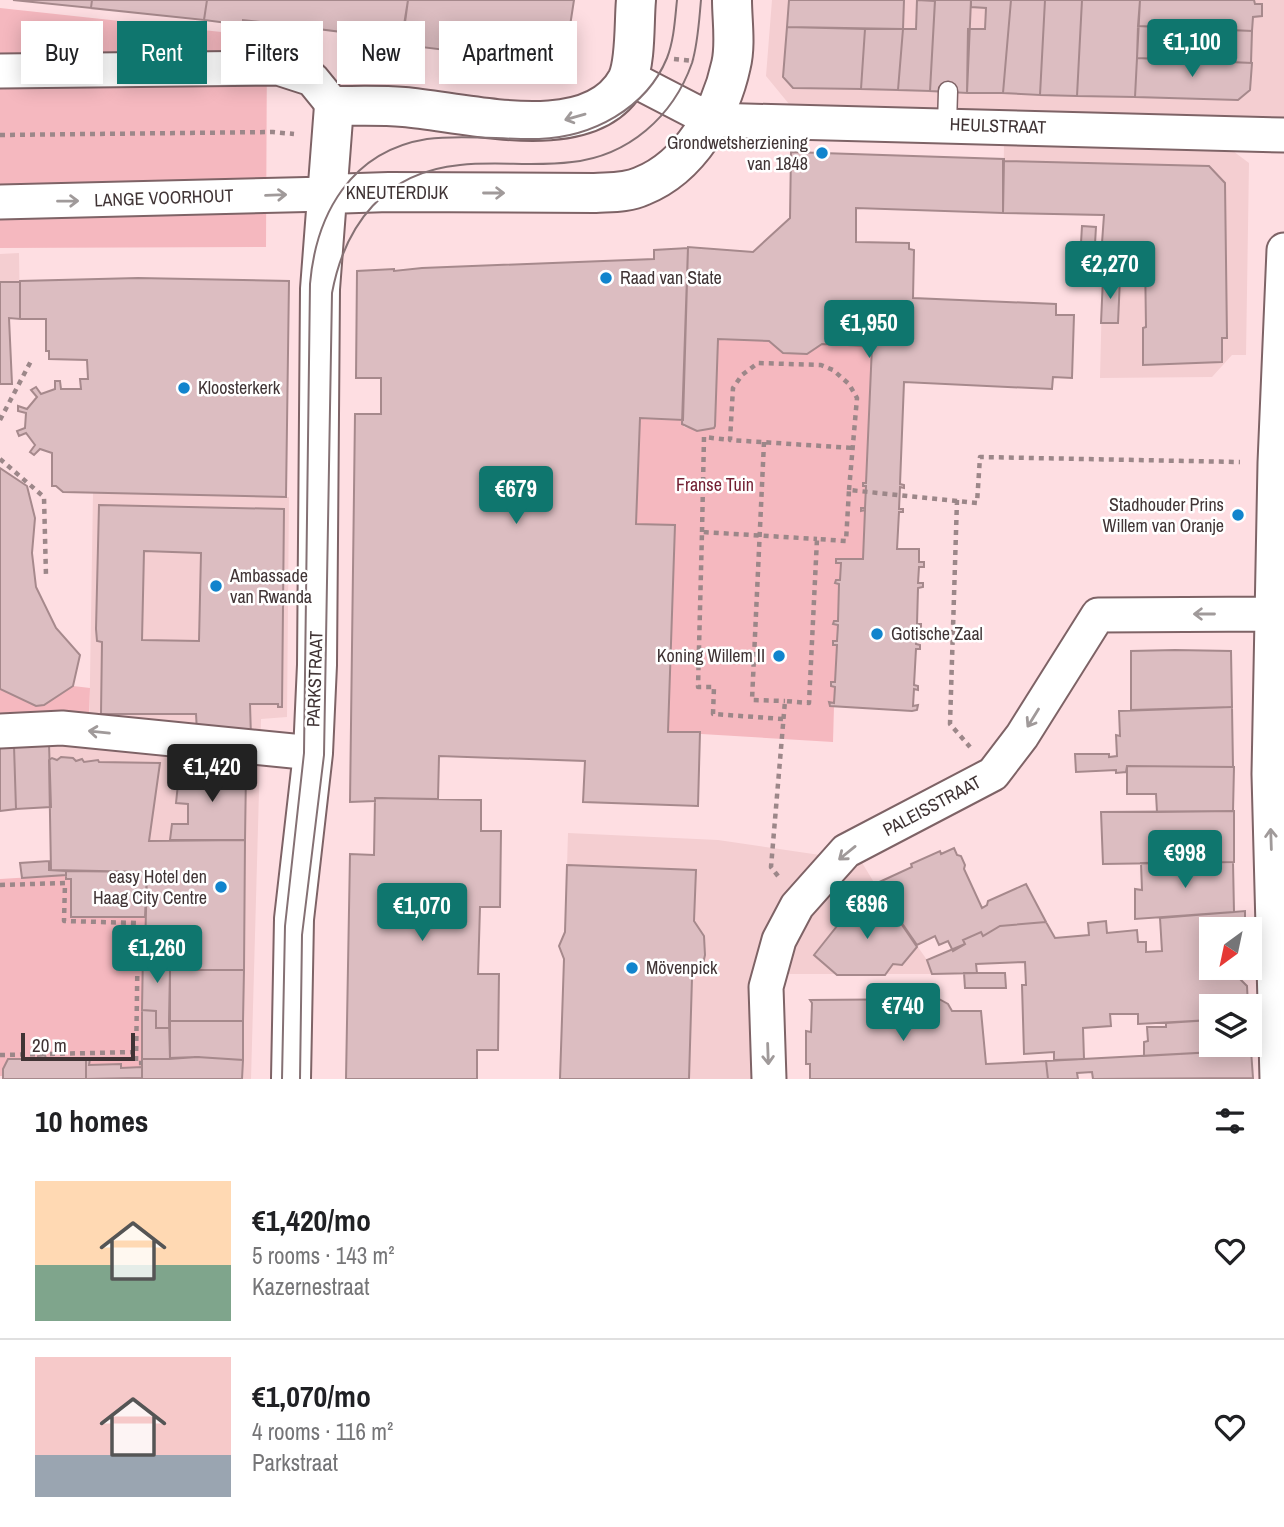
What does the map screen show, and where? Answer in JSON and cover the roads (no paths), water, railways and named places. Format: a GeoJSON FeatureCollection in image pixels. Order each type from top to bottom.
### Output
{"type":"FeatureCollection","features":[{"type":"Feature","properties":{"kind":"street"},"geometry":{"type":"LineString","coordinates":[[0,71],[278,68],[312,79],[334,106],[402,107],[531,121],[562,121],[586,114],[621,89],[630,64],[636,0]]}},
{"type":"Feature","properties":{"kind":"street","name":"KNEUTERDIJK"},"geometry":{"type":"LineString","coordinates":[[334,106],[328,194],[623,192],[641,187],[672,168],[711,120],[718,107],[732,62],[732,0]]}},
{"type":"Feature","properties":{"kind":"street"},"geometry":{"type":"LineString","coordinates":[[630,64],[711,120]]}},
{"type":"Feature","properties":{"kind":"street","name":"HEULSTRAAT"},"geometry":{"type":"LineString","coordinates":[[711,120],[1284,135]]}},
{"type":"Feature","properties":{"kind":"street","name":"LANGE VOORHOUT"},"geometry":{"type":"LineString","coordinates":[[0,202],[328,194]]}},
{"type":"Feature","properties":{"kind":"street","name":"PARKSTRAAT"},"geometry":{"type":"LineString","coordinates":[[291,1079],[294,919],[313,753],[317,665],[320,289],[328,194]]}},
{"type":"Feature","properties":{"kind":"street"},"geometry":{"type":"LineString","coordinates":[[1278,1079],[1277,773],[1272,614],[1284,250]]}},
{"type":"Feature","properties":{"kind":"street","name":"PALEISSTRAAT"},"geometry":{"type":"LineString","coordinates":[[769,1079],[766,986],[779,940],[799,903],[846,851],[993,774],[1022,736],[1098,615],[1272,614]]}},
{"type":"Feature","properties":{"kind":"street"},"geometry":{"type":"LineString","coordinates":[[0,730],[62,728],[313,753]]}},
{"type":"Feature","properties":{"kind":"lane"},"geometry":{"type":"LineString","coordinates":[[947,125],[948,91]]}},
{"type":"Feature","properties":{"kind":"tram line"},"geometry":{"type":"LineString","coordinates":[[282,1079],[285,926],[304,753],[310,284],[320,233],[342,190],[358,172],[378,157],[400,146],[441,138],[559,137],[578,133],[615,117],[646,92],[658,76],[671,44],[677,0]]}},
{"type":"Feature","properties":{"kind":"tram line"},"geometry":{"type":"LineString","coordinates":[[300,1079],[302,935],[324,755],[332,293],[338,268],[358,224],[390,190],[410,178],[460,165],[572,162],[612,152],[630,142],[660,116],[684,83],[697,40],[701,0]]}},
{"type":"Feature","properties":{"kind":"place","name":"Grondwetsherziening van 1848"},"geometry":{"type":"Point","coordinates":[822,153]}},
{"type":"Feature","properties":{"kind":"place","name":"Raad van State"},"geometry":{"type":"Point","coordinates":[606,278]}},
{"type":"Feature","properties":{"kind":"place","name":"Kloosterkerk"},"geometry":{"type":"Point","coordinates":[184,388]}},
{"type":"Feature","properties":{"kind":"place","name":"Stadhouder Prins Willem van Oranje"},"geometry":{"type":"Point","coordinates":[1238,515]}},
{"type":"Feature","properties":{"kind":"place","name":"Ambassade van Rwanda"},"geometry":{"type":"Point","coordinates":[216,586]}},
{"type":"Feature","properties":{"kind":"place","name":"Gotische Zaal"},"geometry":{"type":"Point","coordinates":[877,634]}},
{"type":"Feature","properties":{"kind":"place","name":"Koning Willem II"},"geometry":{"type":"Point","coordinates":[779,656]}},
{"type":"Feature","properties":{"kind":"place","name":"easy Hotel den Haag City Centre"},"geometry":{"type":"Point","coordinates":[221,887]}},
{"type":"Feature","properties":{"kind":"place","name":"Mövenpick"},"geometry":{"type":"Point","coordinates":[632,968]}},
{"type":"Feature","properties":{"kind":"park label","name":"Franse Tuin"},"geometry":{"type":"Point","coordinates":[715,485]}}]}
